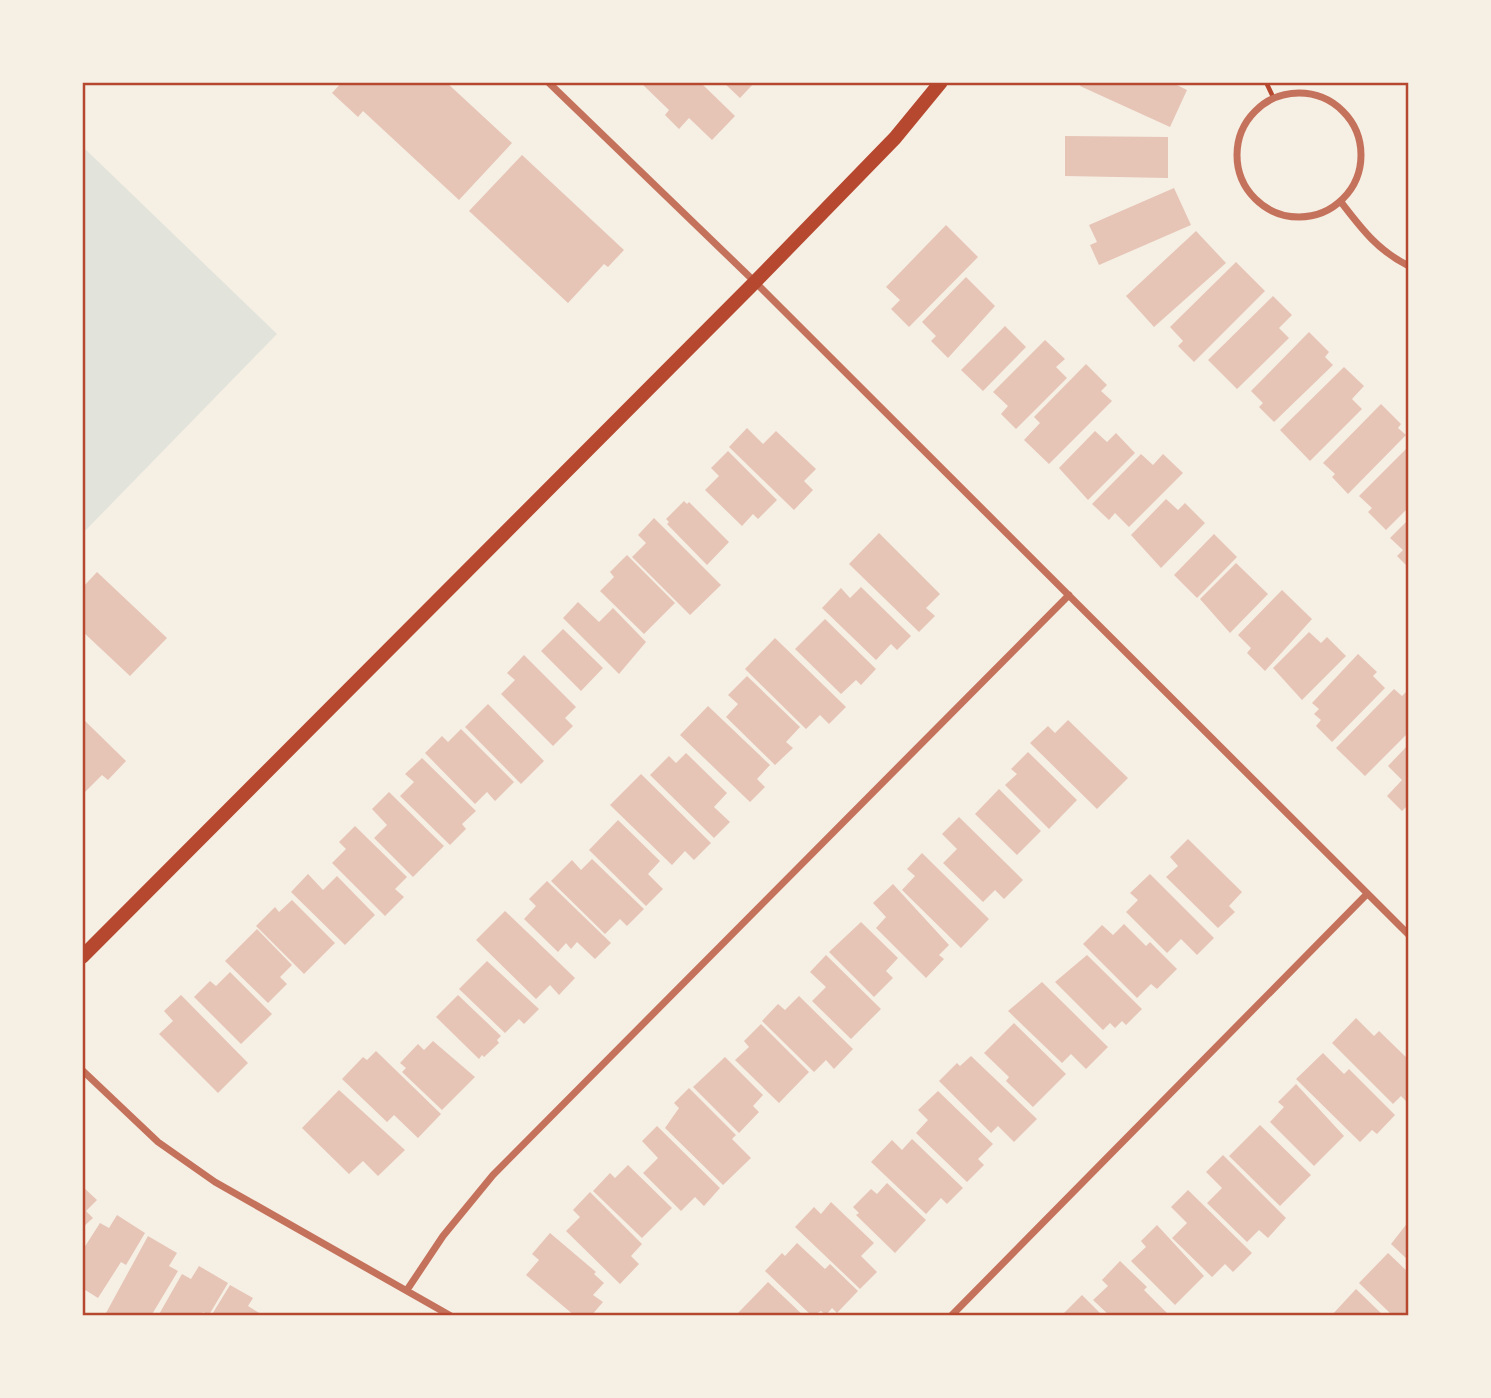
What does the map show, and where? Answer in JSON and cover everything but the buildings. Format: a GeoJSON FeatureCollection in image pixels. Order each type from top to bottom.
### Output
{"type":"FeatureCollection","features":[{"type":"Feature","properties":{"kind":"main road"},"geometry":{"type":"LineString","coordinates":[[82,957],[755,282],[895,138],[941,82]]}},
{"type":"Feature","properties":{"kind":"street"},"geometry":{"type":"LineString","coordinates":[[548,82],[755,282],[1409,935]]}},
{"type":"Feature","properties":{"kind":"street"},"geometry":{"type":"LineString","coordinates":[[1298,93],[1316,96],[1333,104],[1347,116],[1357,132],[1362,151],[1360,170],[1353,188],[1340,202],[1324,213],[1304,217],[1284,215],[1266,208],[1251,194],[1239,167],[1240,137],[1249,119],[1263,105],[1298,93]]}},
{"type":"Feature","properties":{"kind":"street"},"geometry":{"type":"LineString","coordinates":[[1340,202],[1371,240],[1391,257],[1409,266]]}},
{"type":"Feature","properties":{"kind":"street"},"geometry":{"type":"LineString","coordinates":[[407,1290],[443,1236],[493,1175],[1069,595]]}},
{"type":"Feature","properties":{"kind":"street"},"geometry":{"type":"LineString","coordinates":[[951,1316],[1367,894]]}},
{"type":"Feature","properties":{"kind":"street"},"geometry":{"type":"LineString","coordinates":[[82,1069],[158,1142],[215,1182],[451,1316]]}},
{"type":"Feature","properties":{"kind":"path"},"geometry":{"type":"LineString","coordinates":[[1266,82],[1275,99]]}},
{"type":"Feature","properties":{"kind":"shaded area"},"geometry":{"type":"Polygon","coordinates":[[[82,146],[277,334],[82,534],[82,146]]]}}]}
